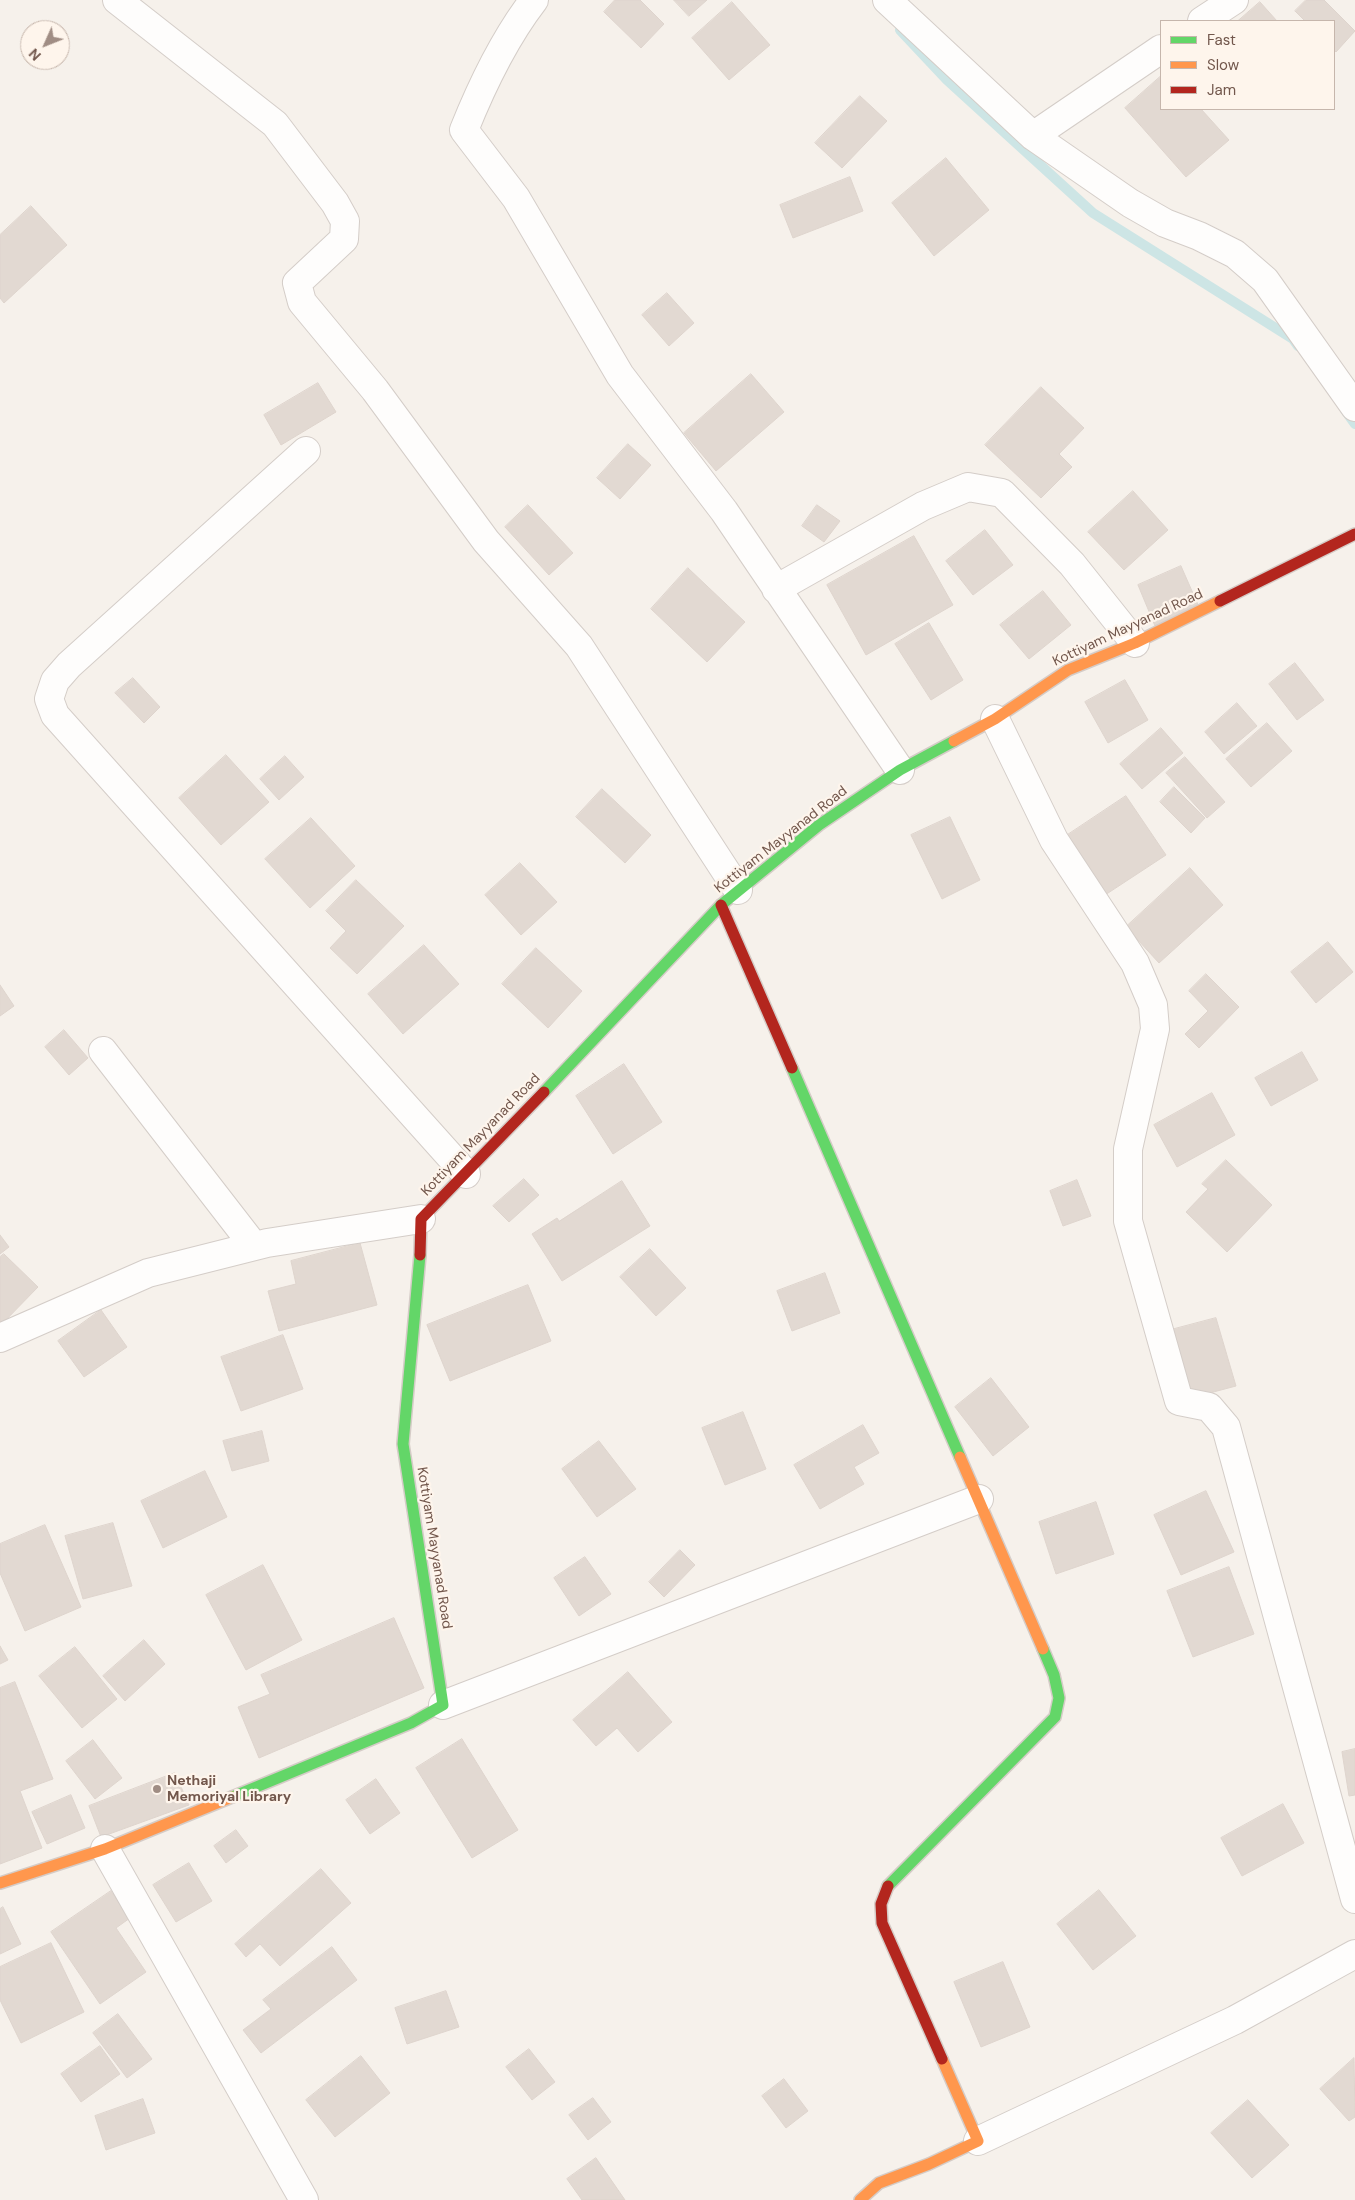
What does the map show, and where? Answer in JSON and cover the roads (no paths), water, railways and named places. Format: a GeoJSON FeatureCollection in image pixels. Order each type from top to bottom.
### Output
{"type":"FeatureCollection","features":[{"type":"Feature","properties":{"kind":"street"},"geometry":{"type":"LineString","coordinates":[[118,0],[275,124],[335,203],[345,221],[344,238],[297,283],[302,302],[374,390],[486,541],[579,646],[729,898],[979,1499],[1054,1674],[1059,1698],[1055,1717],[902,1869],[889,1884],[881,1904],[882,1923],[978,2141]]}},
{"type":"Feature","properties":{"kind":"street"},"geometry":{"type":"LineString","coordinates":[[534,0],[509,39],[478,96],[464,130],[516,198],[620,375],[724,511],[900,770]]}},
{"type":"Feature","properties":{"kind":"street"},"geometry":{"type":"LineString","coordinates":[[887,0],[1033,136],[1130,203],[1165,223],[1199,236],[1235,254],[1265,280],[1355,406]]}},
{"type":"Feature","properties":{"kind":"street"},"geometry":{"type":"LineString","coordinates":[[1204,20],[1234,0]]}},
{"type":"Feature","properties":{"kind":"street"},"geometry":{"type":"LineString","coordinates":[[1033,136],[1160,50]]}},
{"type":"Feature","properties":{"kind":"street"},"geometry":{"type":"LineString","coordinates":[[306,451],[69,665],[55,681],[49,699],[55,716],[466,1174]]}},
{"type":"Feature","properties":{"kind":"street"},"geometry":{"type":"LineString","coordinates":[[776,589],[923,506],[968,487],[1002,493],[1072,564],[1135,643]]}},
{"type":"Feature","properties":{"kind":"street","name":"Kottiyam Mayyanad Road"},"geometry":{"type":"LineString","coordinates":[[443,1705],[403,1444],[419,1269],[421,1218],[466,1174],[729,898],[819,826],[900,770],[995,719],[1068,670],[1135,643],[1355,534]]}},
{"type":"Feature","properties":{"kind":"street"},"geometry":{"type":"LineString","coordinates":[[995,719],[1054,840],[1135,963],[1153,1005],[1155,1030],[1128,1149],[1128,1221],[1179,1401],[1209,1407],[1226,1427],[1355,1899]]}},
{"type":"Feature","properties":{"kind":"street"},"geometry":{"type":"LineString","coordinates":[[103,1051],[254,1246]]}},
{"type":"Feature","properties":{"kind":"street"},"geometry":{"type":"LineString","coordinates":[[0,1338],[148,1273],[254,1246],[421,1218]]}},
{"type":"Feature","properties":{"kind":"street"},"geometry":{"type":"LineString","coordinates":[[0,1884],[105,1849],[411,1723],[443,1705],[979,1499]]}},
{"type":"Feature","properties":{"kind":"street"},"geometry":{"type":"LineString","coordinates":[[105,1849],[304,2200]]}},
{"type":"Feature","properties":{"kind":"street"},"geometry":{"type":"LineString","coordinates":[[860,2200],[879,2183],[929,2164],[1235,2020],[1355,1954]]}},
{"type":"Feature","properties":{"kind":"waterway"},"geometry":{"type":"LineString","coordinates":[[900,30],[947,80],[1093,213],[1293,339],[1298,346]]}},
{"type":"Feature","properties":{"kind":"waterway"},"geometry":{"type":"LineString","coordinates":[[1345,410],[1355,424]]}},
{"type":"Feature","properties":{"kind":"place","name":"Nethaji Memoriyal Library"},"geometry":{"type":"Point","coordinates":[157,1789]}}]}
